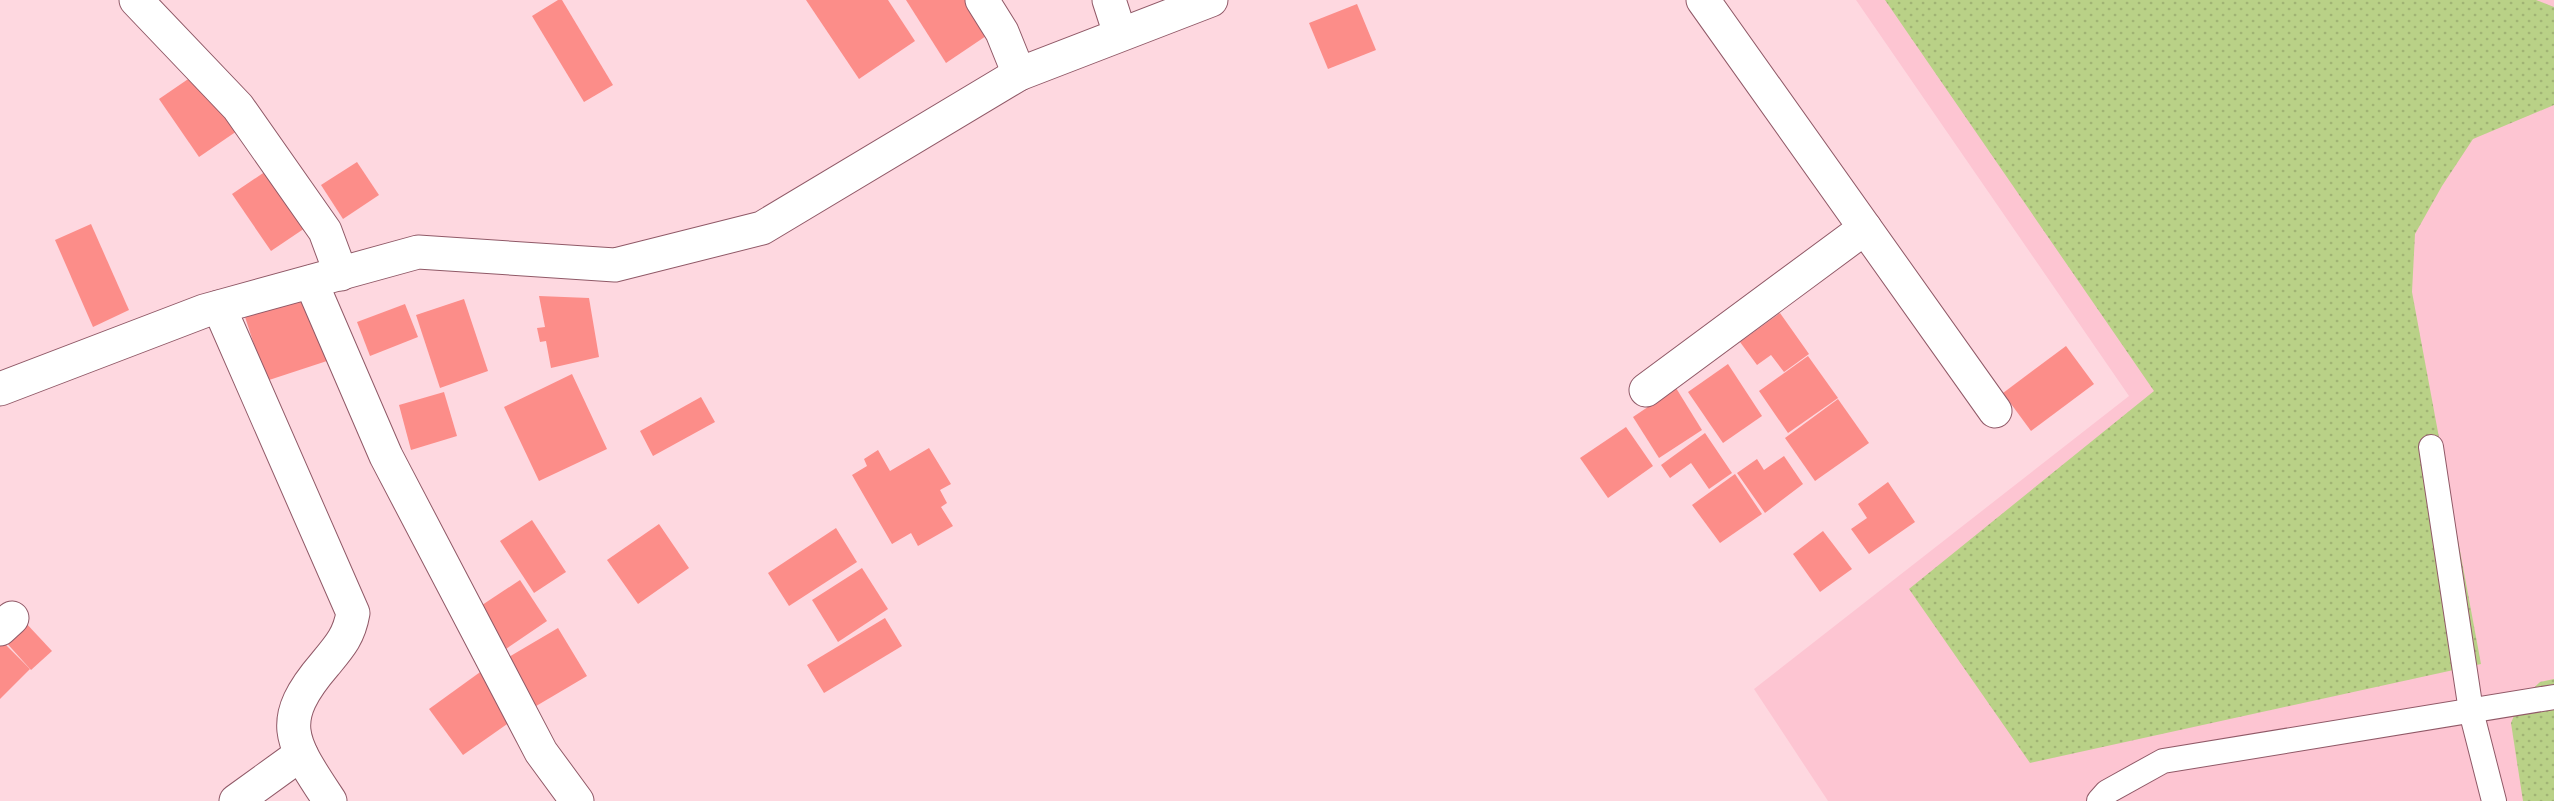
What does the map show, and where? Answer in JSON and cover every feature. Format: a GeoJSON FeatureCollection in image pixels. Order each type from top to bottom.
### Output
{"type":"FeatureCollection","features":[{"type":"Feature","properties":{"kind":"street"},"geometry":{"type":"LineString","coordinates":[[136,0],[238,107],[325,231],[326,278],[386,456],[541,752],[577,801]]}},
{"type":"Feature","properties":{"kind":"street"},"geometry":{"type":"LineString","coordinates":[[982,0],[1002,32],[1019,74]]}},
{"type":"Feature","properties":{"kind":"street"},"geometry":{"type":"LineString","coordinates":[[1109,0],[1120,34]]}},
{"type":"Feature","properties":{"kind":"street"},"geometry":{"type":"LineString","coordinates":[[0,389],[219,307],[418,252],[615,266],[762,228],[1019,74],[1211,0]]}},
{"type":"Feature","properties":{"kind":"street"},"geometry":{"type":"LineString","coordinates":[[1703,0],[1995,411]]}},
{"type":"Feature","properties":{"kind":"street"},"geometry":{"type":"LineString","coordinates":[[1646,390],[1865,228]]}},
{"type":"Feature","properties":{"kind":"street"},"geometry":{"type":"LineString","coordinates":[[219,307],[353,613],[350,633],[306,686],[294,707],[292,731],[301,754],[330,801]]}},
{"type":"Feature","properties":{"kind":"street"},"geometry":{"type":"LineString","coordinates":[[236,801],[301,754]]}},
{"type":"Feature","properties":{"kind":"lane"},"geometry":{"type":"LineString","coordinates":[[2431,447],[2471,711],[2494,801]]}},
{"type":"Feature","properties":{"kind":"lane"},"geometry":{"type":"LineString","coordinates":[[2099,801],[2107,792],[2163,761],[2554,697]]}},
{"type":"Feature","properties":{"kind":"shaded area"},"geometry":{"type":"Polygon","coordinates":[[[1856,0],[2554,0],[2554,801],[1828,801],[1754,689],[2129,396],[1856,0]]]}},
{"type":"Feature","properties":{"kind":"green space"},"geometry":{"type":"Polygon","coordinates":[[[1885,0],[2536,0],[2554,7],[2554,105],[2473,139],[2442,186],[2415,234],[2412,292],[2481,664],[2030,763],[1909,589],[2154,391],[1885,0]]]}},
{"type":"Feature","properties":{"kind":"green space"},"geometry":{"type":"Polygon","coordinates":[[[2554,679],[2554,801],[2523,801],[2511,723],[2520,701],[2540,682],[2554,679]]]}},
{"type":"Feature","properties":{"kind":"building"},"geometry":{"type":"Polygon","coordinates":[[[558,0],[562,0],[613,85],[584,102],[532,16],[558,0]]]}},
{"type":"Feature","properties":{"kind":"building"},"geometry":{"type":"Polygon","coordinates":[[[806,0],[888,0],[915,41],[859,79],[806,0]]]}},
{"type":"Feature","properties":{"kind":"building"},"geometry":{"type":"Polygon","coordinates":[[[906,0],[967,0],[989,34],[946,63],[906,0]]]}},
{"type":"Feature","properties":{"kind":"building"},"geometry":{"type":"Polygon","coordinates":[[[1357,4],[1376,50],[1328,69],[1309,23],[1357,4]]]}},
{"type":"Feature","properties":{"kind":"building"},"geometry":{"type":"Polygon","coordinates":[[[197,73],[237,131],[199,157],[159,99],[197,73]]]}},
{"type":"Feature","properties":{"kind":"building"},"geometry":{"type":"Polygon","coordinates":[[[357,162],[379,195],[343,219],[321,185],[357,162]]]}},
{"type":"Feature","properties":{"kind":"building"},"geometry":{"type":"Polygon","coordinates":[[[272,167],[311,224],[271,251],[232,194],[272,167]]]}},
{"type":"Feature","properties":{"kind":"building"},"geometry":{"type":"Polygon","coordinates":[[[91,224],[129,310],[93,327],[55,240],[91,224]]]}},
{"type":"Feature","properties":{"kind":"building"},"geometry":{"type":"Polygon","coordinates":[[[309,296],[330,360],[266,381],[245,317],[309,296]]]}},
{"type":"Feature","properties":{"kind":"building"},"geometry":{"type":"Polygon","coordinates":[[[539,296],[589,298],[599,357],[551,368],[546,341],[540,342],[537,328],[545,327],[539,296]]]}},
{"type":"Feature","properties":{"kind":"building"},"geometry":{"type":"Polygon","coordinates":[[[464,299],[488,371],[440,388],[416,315],[464,299]]]}},
{"type":"Feature","properties":{"kind":"building"},"geometry":{"type":"Polygon","coordinates":[[[405,304],[418,337],[370,356],[357,322],[405,304]]]}},
{"type":"Feature","properties":{"kind":"building"},"geometry":{"type":"Polygon","coordinates":[[[1780,313],[1809,354],[1784,372],[1771,355],[1757,365],[1740,342],[1780,313]]]}},
{"type":"Feature","properties":{"kind":"building"},"geometry":{"type":"Polygon","coordinates":[[[2066,346],[2094,384],[2031,431],[2003,393],[2066,346]]]}},
{"type":"Feature","properties":{"kind":"building"},"geometry":{"type":"Polygon","coordinates":[[[1808,356],[1838,398],[1788,433],[1759,391],[1808,356]]]}},
{"type":"Feature","properties":{"kind":"building"},"geometry":{"type":"Polygon","coordinates":[[[1728,364],[1762,416],[1723,443],[1688,392],[1728,364]]]}},
{"type":"Feature","properties":{"kind":"building"},"geometry":{"type":"Polygon","coordinates":[[[572,374],[607,449],[539,481],[504,407],[572,374]]]}},
{"type":"Feature","properties":{"kind":"building"},"geometry":{"type":"Polygon","coordinates":[[[1676,388],[1702,430],[1659,458],[1633,417],[1676,388]]]}},
{"type":"Feature","properties":{"kind":"building"},"geometry":{"type":"Polygon","coordinates":[[[444,392],[457,436],[411,450],[399,405],[444,392]]]}},
{"type":"Feature","properties":{"kind":"building"},"geometry":{"type":"Polygon","coordinates":[[[701,397],[715,422],[653,456],[640,431],[701,397]]]}},
{"type":"Feature","properties":{"kind":"building"},"geometry":{"type":"Polygon","coordinates":[[[1838,399],[1869,443],[1815,481],[1785,438],[1838,399]]]}},
{"type":"Feature","properties":{"kind":"building"},"geometry":{"type":"Polygon","coordinates":[[[1626,427],[1653,466],[1608,498],[1580,458],[1626,427]]]}},
{"type":"Feature","properties":{"kind":"building"},"geometry":{"type":"Polygon","coordinates":[[[1705,433],[1732,473],[1709,489],[1691,463],[1670,478],[1661,465],[1705,433]]]}},
{"type":"Feature","properties":{"kind":"building"},"geometry":{"type":"Polygon","coordinates":[[[929,448],[951,484],[940,490],[947,503],[941,507],[953,526],[918,546],[911,533],[892,544],[852,475],[867,466],[864,459],[878,450],[890,471],[929,448]]]}},
{"type":"Feature","properties":{"kind":"building"},"geometry":{"type":"Polygon","coordinates":[[[1784,456],[1803,484],[1765,513],[1737,473],[1757,459],[1764,470],[1784,456]]]}},
{"type":"Feature","properties":{"kind":"building"},"geometry":{"type":"Polygon","coordinates":[[[1735,474],[1762,514],[1720,543],[1692,505],[1735,474]]]}},
{"type":"Feature","properties":{"kind":"building"},"geometry":{"type":"Polygon","coordinates":[[[1888,482],[1915,522],[1869,554],[1851,529],[1867,518],[1858,504],[1888,482]]]}},
{"type":"Feature","properties":{"kind":"building"},"geometry":{"type":"Polygon","coordinates":[[[532,520],[566,572],[534,593],[500,541],[532,520]]]}},
{"type":"Feature","properties":{"kind":"building"},"geometry":{"type":"Polygon","coordinates":[[[659,524],[689,568],[638,604],[607,560],[659,524]]]}},
{"type":"Feature","properties":{"kind":"building"},"geometry":{"type":"Polygon","coordinates":[[[836,528],[857,562],[789,606],[768,573],[836,528]]]}},
{"type":"Feature","properties":{"kind":"building"},"geometry":{"type":"Polygon","coordinates":[[[1823,531],[1852,569],[1820,592],[1793,554],[1823,531]]]}},
{"type":"Feature","properties":{"kind":"building"},"geometry":{"type":"Polygon","coordinates":[[[862,568],[888,609],[838,642],[812,600],[862,568]]]}},
{"type":"Feature","properties":{"kind":"building"},"geometry":{"type":"Polygon","coordinates":[[[520,580],[547,621],[497,655],[470,613],[520,580]]]}},
{"type":"Feature","properties":{"kind":"building"},"geometry":{"type":"Polygon","coordinates":[[[885,618],[902,646],[824,693],[807,665],[885,618]]]}},
{"type":"Feature","properties":{"kind":"building"},"geometry":{"type":"Polygon","coordinates":[[[24,621],[52,651],[31,670],[4,640],[24,621]]]}},
{"type":"Feature","properties":{"kind":"building"},"geometry":{"type":"Polygon","coordinates":[[[558,628],[587,676],[526,712],[497,664],[558,628]]]}},
{"type":"Feature","properties":{"kind":"building"},"geometry":{"type":"Polygon","coordinates":[[[0,639],[30,669],[0,699],[0,639]]]}},
{"type":"Feature","properties":{"kind":"building"},"geometry":{"type":"Polygon","coordinates":[[[483,670],[517,717],[463,755],[429,709],[483,670]]]}}]}
